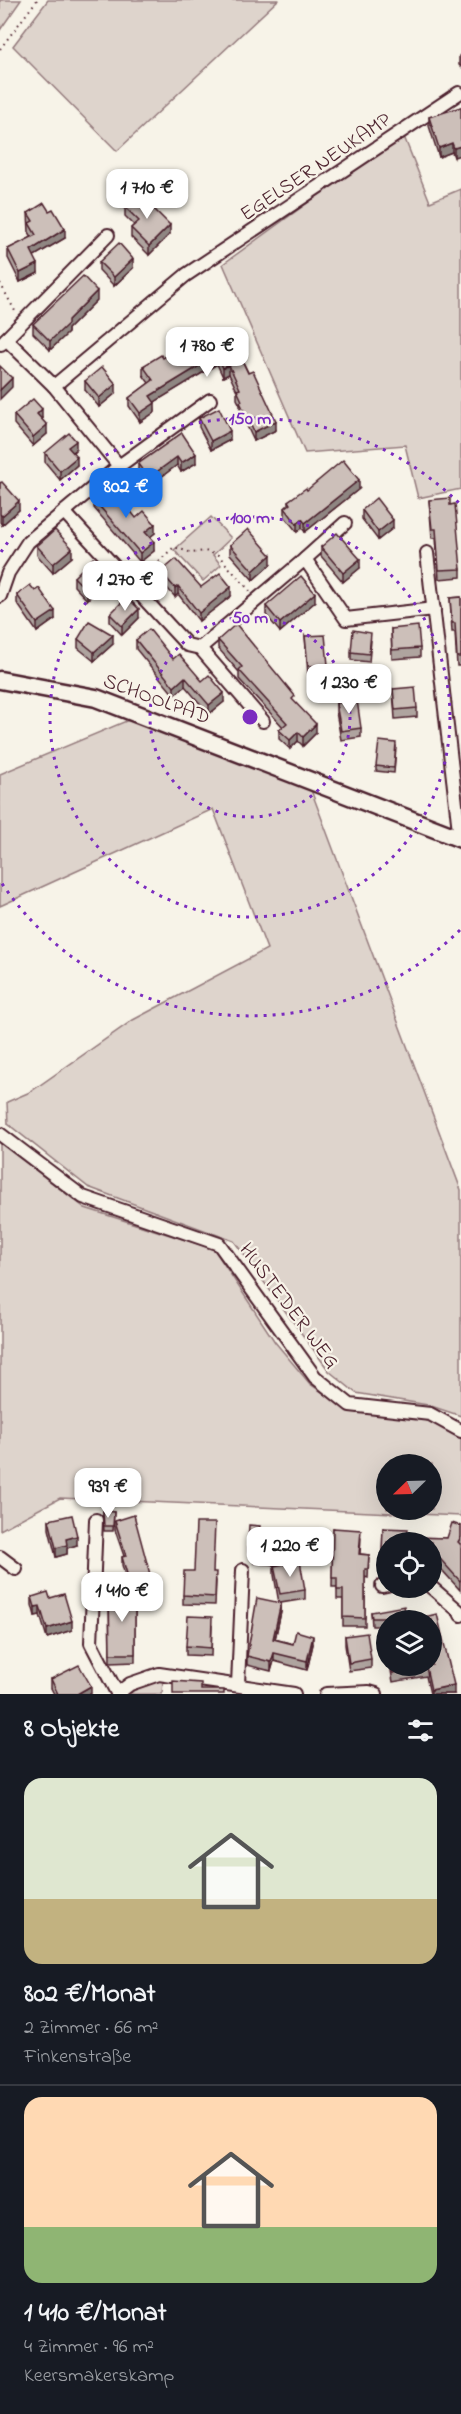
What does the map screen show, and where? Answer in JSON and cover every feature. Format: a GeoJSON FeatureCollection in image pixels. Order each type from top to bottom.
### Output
{"type":"FeatureCollection","features":[{"type":"Feature","properties":{"kind":"street","name":"EGELSER NEUKAMP"},"geometry":{"type":"LineString","coordinates":[[54,386],[186,275],[459,93]]}},
{"type":"Feature","properties":{"kind":"street"},"geometry":{"type":"LineString","coordinates":[[108,235],[3,342],[54,386],[119,466]]}},
{"type":"Feature","properties":{"kind":"street"},"geometry":{"type":"LineString","coordinates":[[0,596],[8,573],[28,542],[119,466],[210,400]]}},
{"type":"Feature","properties":{"kind":"street"},"geometry":{"type":"LineString","coordinates":[[64,512],[263,721]]}},
{"type":"Feature","properties":{"kind":"street"},"geometry":{"type":"LineString","coordinates":[[193,647],[257,600],[345,524]]}},
{"type":"Feature","properties":{"kind":"street"},"geometry":{"type":"LineString","coordinates":[[427,553],[461,839]]}},
{"type":"Feature","properties":{"kind":"street"},"geometry":{"type":"LineString","coordinates":[[305,559],[346,619],[434,609]]}},
{"type":"Feature","properties":{"kind":"street","name":"SCHOOLPAD"},"geometry":{"type":"LineString","coordinates":[[0,680],[96,698],[461,839]]}},
{"type":"Feature","properties":{"kind":"street","name":"HUSTEDER WEG"},"geometry":{"type":"LineString","coordinates":[[0,1134],[83,1197],[219,1244],[315,1377],[350,1405],[430,1414],[461,1431]]}},
{"type":"Feature","properties":{"kind":"street"},"geometry":{"type":"LineString","coordinates":[[96,1520],[91,1643],[117,1694],[130,1684],[159,1674],[294,1694]]}},
{"type":"Feature","properties":{"kind":"street"},"geometry":{"type":"LineString","coordinates":[[0,1557],[16,1569]]}},
{"type":"Feature","properties":{"kind":"street"},"geometry":{"type":"LineString","coordinates":[[238,1684],[243,1570]]}},
{"type":"Feature","properties":{"kind":"street"},"geometry":{"type":"LineString","coordinates":[[442,1596],[461,1615]]}},
{"type":"Feature","properties":{"kind":"street"},"geometry":{"type":"LineString","coordinates":[[326,1694],[369,1692],[376,1694]]}},
{"type":"Feature","properties":{"kind":"path"},"geometry":{"type":"LineString","coordinates":[[0,50],[37,0]]}},
{"type":"Feature","properties":{"kind":"path"},"geometry":{"type":"LineString","coordinates":[[0,284],[23,324]]}},
{"type":"Feature","properties":{"kind":"path"},"geometry":{"type":"LineString","coordinates":[[132,586],[174,547],[192,553],[205,552],[218,555],[257,600]]}},
{"type":"Feature","properties":{"kind":"shaded area"},"geometry":{"type":"Polygon","coordinates":[[[0,0],[21,0],[0,30],[0,0]]]}},
{"type":"Feature","properties":{"kind":"shaded area"},"geometry":{"type":"Polygon","coordinates":[[[48,0],[278,0],[117,151],[13,46],[48,0]]]}},
{"type":"Feature","properties":{"kind":"shaded area"},"geometry":{"type":"Polygon","coordinates":[[[403,134],[430,202],[461,189],[461,489],[418,498],[405,445],[305,453],[223,264],[403,134]]]}},
{"type":"Feature","properties":{"kind":"shaded area"},"geometry":{"type":"Polygon","coordinates":[[[211,517],[231,538],[213,555],[221,565],[203,581],[174,550],[211,517]]]}},
{"type":"Feature","properties":{"kind":"shaded area"},"geometry":{"type":"Polygon","coordinates":[[[131,719],[311,790],[461,1190],[461,1416],[428,1405],[356,1393],[329,1371],[234,1241],[88,1187],[8,1124],[7,1102],[30,1092],[133,1020],[267,949],[213,809],[0,906],[0,774],[131,719]]]}},
{"type":"Feature","properties":{"kind":"shaded area"},"geometry":{"type":"Polygon","coordinates":[[[0,1143],[85,1208],[214,1249],[275,1342],[310,1384],[350,1411],[427,1420],[461,1437],[461,1516],[442,1515],[442,1454],[376,1454],[376,1512],[60,1498],[0,1530],[0,1143]]]}},
{"type":"Feature","properties":{"kind":"shaded area"},"geometry":{"type":"Polygon","coordinates":[[[163,1680],[162,1694],[129,1694],[142,1685],[163,1680]]]}},
{"type":"Feature","properties":{"kind":"building"},"geometry":{"type":"Polygon","coordinates":[[[461,107],[461,146],[454,148],[452,143],[439,148],[429,117],[461,107]]]}},
{"type":"Feature","properties":{"kind":"building"},"geometry":{"type":"Polygon","coordinates":[[[138,193],[170,225],[149,246],[131,228],[139,221],[125,207],[138,193]]]}},
{"type":"Feature","properties":{"kind":"building"},"geometry":{"type":"Polygon","coordinates":[[[44,203],[49,211],[53,209],[65,229],[31,250],[38,264],[20,273],[8,249],[36,235],[29,223],[33,221],[28,213],[44,203]]]}},
{"type":"Feature","properties":{"kind":"building"},"geometry":{"type":"Polygon","coordinates":[[[119,243],[133,259],[114,277],[99,262],[119,243]]]}},
{"type":"Feature","properties":{"kind":"building"},"geometry":{"type":"Polygon","coordinates":[[[83,276],[97,291],[50,341],[33,324],[83,276]]]}},
{"type":"Feature","properties":{"kind":"building"},"geometry":{"type":"Polygon","coordinates":[[[229,333],[248,373],[253,371],[276,421],[254,432],[240,402],[242,401],[237,390],[240,389],[229,365],[223,368],[217,355],[150,396],[155,403],[140,413],[129,398],[153,380],[143,366],[191,342],[195,349],[229,333]]]}},
{"type":"Feature","properties":{"kind":"building"},"geometry":{"type":"Polygon","coordinates":[[[0,366],[12,378],[0,390],[0,366]]]}},
{"type":"Feature","properties":{"kind":"building"},"geometry":{"type":"Polygon","coordinates":[[[102,367],[116,384],[99,398],[85,381],[102,367]]]}},
{"type":"Feature","properties":{"kind":"building"},"geometry":{"type":"Polygon","coordinates":[[[33,399],[42,409],[37,414],[47,425],[33,437],[14,415],[33,399]]]}},
{"type":"Feature","properties":{"kind":"building"},"geometry":{"type":"Polygon","coordinates":[[[219,408],[230,431],[211,441],[199,418],[219,408]]]}},
{"type":"Feature","properties":{"kind":"building"},"geometry":{"type":"Polygon","coordinates":[[[69,433],[76,441],[68,447],[77,457],[60,471],[45,453],[69,433]]]}},
{"type":"Feature","properties":{"kind":"building"},"geometry":{"type":"Polygon","coordinates":[[[182,433],[196,454],[181,463],[177,457],[148,478],[138,464],[182,433]]]}},
{"type":"Feature","properties":{"kind":"building"},"geometry":{"type":"Polygon","coordinates":[[[343,460],[359,480],[305,523],[302,519],[297,524],[285,508],[290,504],[288,501],[306,488],[307,490],[343,460]]]}},
{"type":"Feature","properties":{"kind":"building"},"geometry":{"type":"Polygon","coordinates":[[[2,482],[19,501],[2,516],[0,514],[0,483],[2,482]]]}},
{"type":"Feature","properties":{"kind":"building"},"geometry":{"type":"Polygon","coordinates":[[[111,486],[136,518],[144,511],[155,524],[145,532],[154,542],[140,553],[94,500],[111,486]]]}},
{"type":"Feature","properties":{"kind":"building"},"geometry":{"type":"Polygon","coordinates":[[[376,498],[393,520],[378,532],[362,510],[376,498]]]}},
{"type":"Feature","properties":{"kind":"building"},"geometry":{"type":"Polygon","coordinates":[[[450,498],[450,505],[455,504],[461,569],[439,570],[436,529],[432,529],[429,500],[450,498]]]}},
{"type":"Feature","properties":{"kind":"building"},"geometry":{"type":"Polygon","coordinates":[[[248,529],[271,555],[253,571],[230,545],[248,529]]]}},
{"type":"Feature","properties":{"kind":"building"},"geometry":{"type":"Polygon","coordinates":[[[55,530],[72,548],[53,564],[37,546],[55,530]]]}},
{"type":"Feature","properties":{"kind":"building"},"geometry":{"type":"Polygon","coordinates":[[[337,533],[360,559],[343,573],[321,547],[337,533]]]}},
{"type":"Feature","properties":{"kind":"building"},"geometry":{"type":"Polygon","coordinates":[[[93,558],[106,572],[87,591],[74,577],[93,558]]]}},
{"type":"Feature","properties":{"kind":"building"},"geometry":{"type":"Polygon","coordinates":[[[176,559],[201,587],[220,573],[231,587],[199,613],[178,586],[175,588],[161,572],[176,559]]]}},
{"type":"Feature","properties":{"kind":"building"},"geometry":{"type":"Polygon","coordinates":[[[301,576],[315,593],[280,623],[266,606],[301,576]]]}},
{"type":"Feature","properties":{"kind":"building"},"geometry":{"type":"Polygon","coordinates":[[[30,585],[35,591],[39,588],[55,611],[37,623],[17,595],[30,585]]]}},
{"type":"Feature","properties":{"kind":"building"},"geometry":{"type":"Polygon","coordinates":[[[127,597],[139,609],[122,626],[110,614],[127,597]]]}},
{"type":"Feature","properties":{"kind":"building"},"geometry":{"type":"Polygon","coordinates":[[[461,597],[461,657],[457,657],[455,623],[452,623],[450,598],[461,597]]]}},
{"type":"Feature","properties":{"kind":"building"},"geometry":{"type":"Polygon","coordinates":[[[89,621],[113,635],[94,652],[78,639],[89,621]]]}},
{"type":"Feature","properties":{"kind":"building"},"geometry":{"type":"Polygon","coordinates":[[[236,624],[295,696],[292,699],[316,724],[303,737],[298,732],[290,740],[279,730],[287,723],[239,670],[242,667],[218,640],[236,624]]]}},
{"type":"Feature","properties":{"kind":"building"},"geometry":{"type":"Polygon","coordinates":[[[418,626],[420,648],[392,650],[391,629],[418,626]]]}},
{"type":"Feature","properties":{"kind":"building"},"geometry":{"type":"Polygon","coordinates":[[[149,629],[173,659],[179,654],[202,681],[209,675],[224,693],[209,705],[185,677],[174,687],[136,640],[149,629]]]}},
{"type":"Feature","properties":{"kind":"building"},"geometry":{"type":"Polygon","coordinates":[[[353,630],[371,633],[369,654],[351,652],[353,630]]]}},
{"type":"Feature","properties":{"kind":"building"},"geometry":{"type":"Polygon","coordinates":[[[325,635],[328,665],[308,666],[305,636],[325,635]]]}},
{"type":"Feature","properties":{"kind":"building"},"geometry":{"type":"Polygon","coordinates":[[[415,687],[417,708],[395,710],[393,689],[415,687]]]}},
{"type":"Feature","properties":{"kind":"building"},"geometry":{"type":"Polygon","coordinates":[[[357,700],[361,728],[341,731],[336,703],[357,700]]]}},
{"type":"Feature","properties":{"kind":"building"},"geometry":{"type":"Polygon","coordinates":[[[379,741],[396,743],[394,768],[376,766],[379,741]]]}},
{"type":"Feature","properties":{"kind":"building"},"geometry":{"type":"Polygon","coordinates":[[[103,1511],[114,1512],[113,1526],[104,1526],[103,1511]]]}},
{"type":"Feature","properties":{"kind":"building"},"geometry":{"type":"Polygon","coordinates":[[[72,1515],[77,1536],[66,1539],[67,1545],[56,1548],[49,1520],[72,1515]]]}},
{"type":"Feature","properties":{"kind":"building"},"geometry":{"type":"Polygon","coordinates":[[[134,1515],[151,1578],[130,1584],[122,1557],[126,1556],[115,1521],[134,1515]]]}},
{"type":"Feature","properties":{"kind":"building"},"geometry":{"type":"Polygon","coordinates":[[[196,1523],[215,1523],[213,1572],[216,1572],[215,1597],[183,1595],[184,1571],[194,1571],[196,1523]]]}},
{"type":"Feature","properties":{"kind":"building"},"geometry":{"type":"Polygon","coordinates":[[[452,1523],[461,1526],[461,1537],[458,1542],[461,1545],[460,1581],[442,1561],[442,1538],[447,1538],[452,1523]]]}},
{"type":"Feature","properties":{"kind":"building"},"geometry":{"type":"Polygon","coordinates":[[[249,1525],[260,1526],[259,1531],[282,1532],[281,1556],[254,1554],[254,1543],[248,1543],[249,1525]]]}},
{"type":"Feature","properties":{"kind":"building"},"geometry":{"type":"Polygon","coordinates":[[[333,1528],[361,1530],[359,1554],[369,1555],[368,1569],[365,1569],[365,1618],[343,1617],[343,1590],[337,1590],[337,1578],[332,1578],[333,1528]]]}},
{"type":"Feature","properties":{"kind":"building"},"geometry":{"type":"Polygon","coordinates":[[[383,1528],[408,1529],[408,1532],[383,1532],[383,1528]]]}},
{"type":"Feature","properties":{"kind":"building"},"geometry":{"type":"Polygon","coordinates":[[[300,1561],[305,1590],[280,1594],[274,1566],[300,1561]]]}},
{"type":"Feature","properties":{"kind":"building"},"geometry":{"type":"Polygon","coordinates":[[[48,1592],[50,1598],[64,1594],[72,1621],[47,1629],[40,1606],[35,1607],[32,1597],[48,1592]]]}},
{"type":"Feature","properties":{"kind":"building"},"geometry":{"type":"Polygon","coordinates":[[[109,1593],[135,1593],[135,1654],[110,1654],[109,1593]]]}},
{"type":"Feature","properties":{"kind":"building"},"geometry":{"type":"Polygon","coordinates":[[[257,1598],[281,1603],[273,1639],[293,1644],[296,1631],[313,1636],[307,1661],[274,1653],[271,1662],[247,1656],[257,1598]]]}},
{"type":"Feature","properties":{"kind":"building"},"geometry":{"type":"Polygon","coordinates":[[[404,1606],[405,1610],[382,1610],[404,1606]]]}},
{"type":"Feature","properties":{"kind":"building"},"geometry":{"type":"Polygon","coordinates":[[[376,1611],[376,1618],[372,1618],[371,1612],[376,1611]]]}},
{"type":"Feature","properties":{"kind":"building"},"geometry":{"type":"Polygon","coordinates":[[[188,1616],[212,1617],[211,1648],[186,1646],[188,1616]]]}},
{"type":"Feature","properties":{"kind":"building"},"geometry":{"type":"Polygon","coordinates":[[[367,1633],[371,1659],[349,1663],[345,1636],[367,1633]]]}},
{"type":"Feature","properties":{"kind":"building"},"geometry":{"type":"Polygon","coordinates":[[[442,1635],[454,1685],[431,1690],[428,1676],[442,1676],[442,1635]]]}},
{"type":"Feature","properties":{"kind":"building"},"geometry":{"type":"Polygon","coordinates":[[[79,1665],[91,1686],[77,1694],[58,1694],[51,1679],[79,1665]]]}},
{"type":"Feature","properties":{"kind":"building"},"geometry":{"type":"Polygon","coordinates":[[[173,1681],[201,1683],[201,1690],[224,1690],[224,1694],[173,1694],[173,1681]]]}}]}
